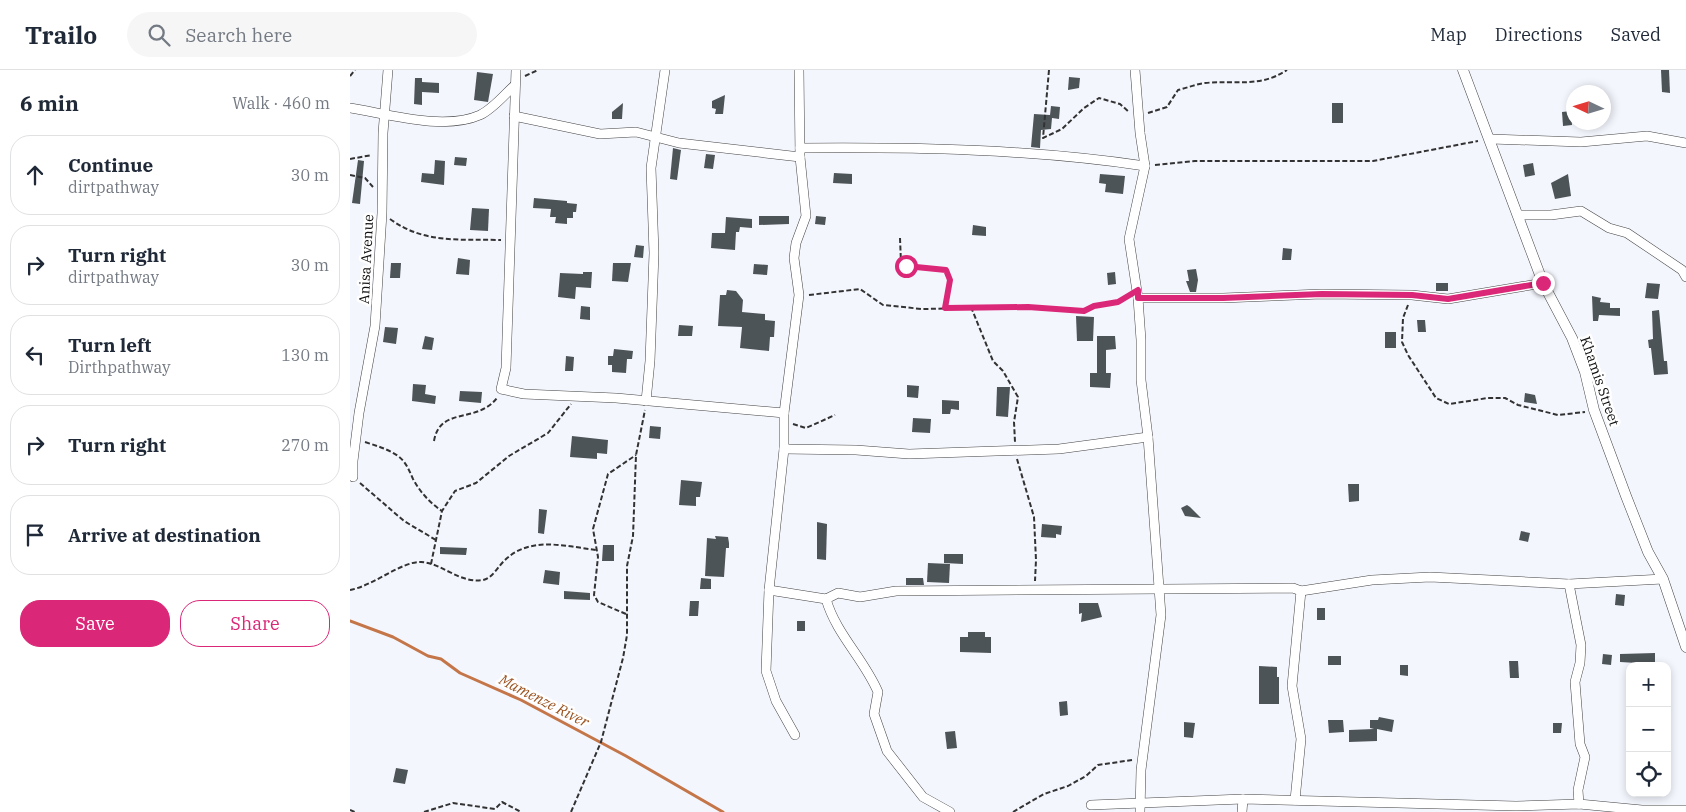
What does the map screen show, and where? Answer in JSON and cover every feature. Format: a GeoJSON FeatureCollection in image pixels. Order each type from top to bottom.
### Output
{"type":"FeatureCollection","features":[{"type":"Feature","properties":{"kind":"street","name":"Anisa Avenue"},"geometry":{"type":"LineString","coordinates":[[353,477],[356,440],[375,326],[382,213],[382,153],[388,70]]}},
{"type":"Feature","properties":{"kind":"street"},"geometry":{"type":"LineString","coordinates":[[646,401],[650,361],[654,253],[651,168],[665,70]]}},
{"type":"Feature","properties":{"kind":"street"},"geometry":{"type":"LineString","coordinates":[[795,735],[776,701],[766,671],[770,590],[784,450],[785,417],[799,295],[794,258],[796,243],[806,216],[800,152],[799,70]]}},
{"type":"Feature","properties":{"kind":"street"},"geometry":{"type":"LineString","coordinates":[[1136,70],[1140,133],[1145,166],[1129,239],[1138,294],[1142,340],[1140,380],[1148,437],[1161,615],[1142,759],[1141,807]]}},
{"type":"Feature","properties":{"kind":"street","name":"Khamis Street"},"geometry":{"type":"LineString","coordinates":[[1463,70],[1543,283],[1572,338],[1585,372],[1594,410],[1648,552],[1663,579],[1686,647]]}},
{"type":"Feature","properties":{"kind":"street"},"geometry":{"type":"LineString","coordinates":[[350,108],[443,123],[466,120],[482,114],[516,78]]}},
{"type":"Feature","properties":{"kind":"street"},"geometry":{"type":"LineString","coordinates":[[516,78],[506,368],[501,389],[524,394],[646,401],[785,417]]}},
{"type":"Feature","properties":{"kind":"street"},"geometry":{"type":"LineString","coordinates":[[514,116],[600,134],[636,132],[679,143],[800,152],[867,148],[1013,153],[1096,158],[1145,166]]}},
{"type":"Feature","properties":{"kind":"street"},"geometry":{"type":"LineString","coordinates":[[1490,139],[1581,142],[1647,136],[1686,143]]}},
{"type":"Feature","properties":{"kind":"street"},"geometry":{"type":"LineString","coordinates":[[1518,215],[1550,215],[1581,211],[1609,228],[1627,233],[1682,270],[1686,277]]}},
{"type":"Feature","properties":{"kind":"street"},"geometry":{"type":"LineString","coordinates":[[1138,294],[1223,298],[1322,294],[1412,295],[1448,299],[1543,283]]}},
{"type":"Feature","properties":{"kind":"street"},"geometry":{"type":"LineString","coordinates":[[784,450],[856,450],[909,454],[1059,450],[1148,437]]}},
{"type":"Feature","properties":{"kind":"street"},"geometry":{"type":"LineString","coordinates":[[770,590],[826,598],[838,593],[860,597],[896,591],[1293,588],[1301,592],[1372,580],[1430,577],[1569,584],[1663,579]]}},
{"type":"Feature","properties":{"kind":"street"},"geometry":{"type":"LineString","coordinates":[[1569,584],[1581,645],[1576,682],[1580,744],[1585,757],[1578,790],[1579,804]]}},
{"type":"Feature","properties":{"kind":"street"},"geometry":{"type":"LineString","coordinates":[[1295,800],[1301,739],[1292,686],[1301,592]]}},
{"type":"Feature","properties":{"kind":"street"},"geometry":{"type":"LineString","coordinates":[[826,598],[830,613],[840,632],[878,692],[874,714],[887,751],[923,797],[950,812]]}},
{"type":"Feature","properties":{"kind":"street"},"geometry":{"type":"LineString","coordinates":[[1242,812],[1243,799]]}},
{"type":"Feature","properties":{"kind":"street"},"geometry":{"type":"LineString","coordinates":[[1091,805],[1141,807],[1243,799],[1516,809],[1579,804],[1642,811],[1686,810]]}},
{"type":"Feature","properties":{"kind":"path"},"geometry":{"type":"LineString","coordinates":[[350,76],[355,70]]}},
{"type":"Feature","properties":{"kind":"path"},"geometry":{"type":"LineString","coordinates":[[516,78],[538,70]]}},
{"type":"Feature","properties":{"kind":"path"},"geometry":{"type":"LineString","coordinates":[[1049,70],[1043,138],[1062,129],[1084,108],[1099,98],[1120,104],[1131,114]]}},
{"type":"Feature","properties":{"kind":"path"},"geometry":{"type":"LineString","coordinates":[[1140,133],[1146,129],[1148,112],[1167,107],[1178,90],[1205,83],[1245,83],[1274,79],[1287,70]]}},
{"type":"Feature","properties":{"kind":"path"},"geometry":{"type":"LineString","coordinates":[[1145,166],[1195,161],[1373,162],[1490,139]]}},
{"type":"Feature","properties":{"kind":"path"},"geometry":{"type":"LineString","coordinates":[[350,158],[382,153]]}},
{"type":"Feature","properties":{"kind":"path"},"geometry":{"type":"LineString","coordinates":[[350,174],[365,178],[374,188]]}},
{"type":"Feature","properties":{"kind":"path"},"geometry":{"type":"LineString","coordinates":[[382,213],[404,229],[415,234],[438,238],[510,240]]}},
{"type":"Feature","properties":{"kind":"path"},"geometry":{"type":"LineString","coordinates":[[900,238],[901,263],[917,268],[946,270],[950,280],[945,308]]}},
{"type":"Feature","properties":{"kind":"path"},"geometry":{"type":"LineString","coordinates":[[799,295],[836,293],[860,289],[883,305],[922,309],[1028,307],[1084,311],[1094,306],[1118,302],[1138,294]]}},
{"type":"Feature","properties":{"kind":"path"},"geometry":{"type":"LineString","coordinates":[[1412,295],[1403,318],[1402,342],[1408,355],[1436,398],[1449,404],[1488,398],[1505,398],[1518,405],[1558,415],[1594,410]]}},
{"type":"Feature","properties":{"kind":"path"},"geometry":{"type":"LineString","coordinates":[[434,441],[436,430],[441,423],[488,408],[501,389]]}},
{"type":"Feature","properties":{"kind":"path"},"geometry":{"type":"LineString","coordinates":[[431,564],[442,512],[456,491],[476,483],[509,456],[548,433],[565,415],[576,396]]}},
{"type":"Feature","properties":{"kind":"path"},"geometry":{"type":"LineString","coordinates":[[571,812],[601,742],[623,658],[627,635],[627,566],[633,536],[636,455],[646,401]]}},
{"type":"Feature","properties":{"kind":"path"},"geometry":{"type":"LineString","coordinates":[[785,417],[806,428],[835,415]]}},
{"type":"Feature","properties":{"kind":"path"},"geometry":{"type":"LineString","coordinates":[[356,440],[384,448],[399,457],[408,467],[419,488],[433,506],[442,512]]}},
{"type":"Feature","properties":{"kind":"path"},"geometry":{"type":"LineString","coordinates":[[627,615],[598,602],[594,595],[598,567],[593,529],[608,474],[636,455]]}},
{"type":"Feature","properties":{"kind":"path"},"geometry":{"type":"LineString","coordinates":[[353,477],[404,521],[436,540]]}},
{"type":"Feature","properties":{"kind":"path"},"geometry":{"type":"LineString","coordinates":[[350,590],[373,583],[407,564],[420,562],[431,564],[450,573],[483,580],[490,576],[515,551],[529,545],[560,545],[596,550]]}},
{"type":"Feature","properties":{"kind":"path"},"geometry":{"type":"LineString","coordinates":[[1013,812],[1044,794],[1068,786],[1086,776],[1098,765],[1142,759]]}},
{"type":"Feature","properties":{"kind":"path"},"geometry":{"type":"LineString","coordinates":[[424,812],[453,803],[495,808],[502,802],[521,812]]}},
{"type":"Feature","properties":{"kind":"path"},"geometry":{"type":"LineString","coordinates":[[350,810],[356,812]]}},
{"type":"Feature","properties":{"kind":"building"},"geometry":{"type":"Polygon","coordinates":[[[1661,70],[1669,70],[1670,93],[1662,92],[1661,70]]]}},
{"type":"Feature","properties":{"kind":"building"},"geometry":{"type":"Polygon","coordinates":[[[477,72],[493,74],[488,102],[474,100],[477,72]]]}},
{"type":"Feature","properties":{"kind":"building"},"geometry":{"type":"Polygon","coordinates":[[[1069,77],[1080,78],[1079,88],[1068,90],[1069,77]]]}},
{"type":"Feature","properties":{"kind":"building"},"geometry":{"type":"Polygon","coordinates":[[[415,78],[422,78],[422,82],[439,83],[439,93],[422,92],[422,105],[414,104],[415,78]]]}},
{"type":"Feature","properties":{"kind":"building"},"geometry":{"type":"Polygon","coordinates":[[[725,95],[723,114],[715,114],[716,109],[712,108],[712,101],[725,95]]]}},
{"type":"Feature","properties":{"kind":"building"},"geometry":{"type":"Polygon","coordinates":[[[623,103],[622,119],[612,119],[612,112],[623,103]]]}},
{"type":"Feature","properties":{"kind":"building"},"geometry":{"type":"Polygon","coordinates":[[[1332,103],[1343,103],[1343,123],[1332,123],[1332,103]]]}},
{"type":"Feature","properties":{"kind":"building"},"geometry":{"type":"Polygon","coordinates":[[[1051,106],[1060,107],[1059,119],[1052,118],[1051,129],[1041,130],[1040,148],[1031,147],[1034,114],[1050,115],[1051,106]]]}},
{"type":"Feature","properties":{"kind":"building"},"geometry":{"type":"Polygon","coordinates":[[[1562,112],[1566,112],[1566,126],[1563,126],[1562,112]]]}},
{"type":"Feature","properties":{"kind":"building"},"geometry":{"type":"Polygon","coordinates":[[[673,148],[681,150],[677,180],[670,179],[673,148]]]}},
{"type":"Feature","properties":{"kind":"building"},"geometry":{"type":"Polygon","coordinates":[[[706,154],[715,155],[713,169],[704,168],[706,154]]]}},
{"type":"Feature","properties":{"kind":"building"},"geometry":{"type":"Polygon","coordinates":[[[455,157],[467,158],[466,166],[454,165],[455,157]]]}},
{"type":"Feature","properties":{"kind":"building"},"geometry":{"type":"Polygon","coordinates":[[[358,160],[364,161],[360,204],[352,203],[358,160]]]}},
{"type":"Feature","properties":{"kind":"building"},"geometry":{"type":"Polygon","coordinates":[[[435,160],[445,161],[444,185],[421,182],[422,173],[434,174],[435,160]]]}},
{"type":"Feature","properties":{"kind":"building"},"geometry":{"type":"Polygon","coordinates":[[[1533,163],[1535,175],[1525,177],[1523,165],[1533,163]]]}},
{"type":"Feature","properties":{"kind":"building"},"geometry":{"type":"Polygon","coordinates":[[[834,173],[852,174],[852,184],[833,183],[834,173]]]}},
{"type":"Feature","properties":{"kind":"building"},"geometry":{"type":"Polygon","coordinates":[[[1100,174],[1125,176],[1123,194],[1105,192],[1106,184],[1099,183],[1100,174]]]}},
{"type":"Feature","properties":{"kind":"building"},"geometry":{"type":"Polygon","coordinates":[[[1568,174],[1571,196],[1555,199],[1551,183],[1568,174]]]}},
{"type":"Feature","properties":{"kind":"building"},"geometry":{"type":"Polygon","coordinates":[[[534,198],[567,201],[567,203],[577,204],[576,212],[573,212],[573,218],[567,218],[567,224],[555,223],[556,217],[550,217],[551,209],[533,208],[534,198]]]}},
{"type":"Feature","properties":{"kind":"building"},"geometry":{"type":"Polygon","coordinates":[[[472,208],[489,209],[488,231],[470,230],[472,208]]]}},
{"type":"Feature","properties":{"kind":"building"},"geometry":{"type":"Polygon","coordinates":[[[759,216],[789,216],[789,224],[759,225],[759,216]]]}},
{"type":"Feature","properties":{"kind":"building"},"geometry":{"type":"Polygon","coordinates":[[[816,216],[826,217],[825,225],[815,224],[816,216]]]}},
{"type":"Feature","properties":{"kind":"building"},"geometry":{"type":"Polygon","coordinates":[[[726,217],[752,219],[752,228],[740,227],[739,232],[736,232],[735,250],[711,248],[712,233],[725,233],[726,217]]]}},
{"type":"Feature","properties":{"kind":"building"},"geometry":{"type":"Polygon","coordinates":[[[973,225],[986,227],[986,236],[972,235],[973,225]]]}},
{"type":"Feature","properties":{"kind":"building"},"geometry":{"type":"Polygon","coordinates":[[[636,245],[644,246],[643,258],[634,257],[636,245]]]}},
{"type":"Feature","properties":{"kind":"building"},"geometry":{"type":"Polygon","coordinates":[[[1283,248],[1292,249],[1291,260],[1282,260],[1283,248]]]}},
{"type":"Feature","properties":{"kind":"building"},"geometry":{"type":"Polygon","coordinates":[[[458,258],[470,260],[469,275],[456,274],[458,258]]]}},
{"type":"Feature","properties":{"kind":"building"},"geometry":{"type":"Polygon","coordinates":[[[391,263],[401,263],[400,278],[390,278],[391,263]]]}},
{"type":"Feature","properties":{"kind":"building"},"geometry":{"type":"Polygon","coordinates":[[[613,263],[631,263],[628,282],[612,281],[613,263]]]}},
{"type":"Feature","properties":{"kind":"building"},"geometry":{"type":"Polygon","coordinates":[[[754,264],[768,265],[767,275],[753,274],[754,264]]]}},
{"type":"Feature","properties":{"kind":"building"},"geometry":{"type":"Polygon","coordinates":[[[1196,269],[1198,280],[1196,292],[1190,292],[1186,281],[1189,281],[1187,270],[1196,269]]]}},
{"type":"Feature","properties":{"kind":"building"},"geometry":{"type":"Polygon","coordinates":[[[583,272],[592,272],[591,288],[576,287],[575,299],[558,297],[560,273],[583,274],[583,272]]]}},
{"type":"Feature","properties":{"kind":"building"},"geometry":{"type":"Polygon","coordinates":[[[1115,272],[1116,284],[1108,285],[1107,273],[1115,272]]]}},
{"type":"Feature","properties":{"kind":"building"},"geometry":{"type":"Polygon","coordinates":[[[1436,283],[1448,283],[1448,291],[1436,291],[1436,283]]]}},
{"type":"Feature","properties":{"kind":"building"},"geometry":{"type":"Polygon","coordinates":[[[1647,283],[1660,284],[1658,299],[1645,298],[1647,283]]]}},
{"type":"Feature","properties":{"kind":"building"},"geometry":{"type":"Polygon","coordinates":[[[727,290],[736,291],[743,300],[742,312],[765,314],[765,320],[775,321],[774,337],[770,337],[769,351],[740,348],[742,327],[718,326],[720,295],[726,295],[727,290]]]}},
{"type":"Feature","properties":{"kind":"building"},"geometry":{"type":"Polygon","coordinates":[[[1592,296],[1601,298],[1600,302],[1610,303],[1610,308],[1620,308],[1620,316],[1599,315],[1598,321],[1593,321],[1592,296]]]}},
{"type":"Feature","properties":{"kind":"building"},"geometry":{"type":"Polygon","coordinates":[[[581,306],[590,307],[590,320],[580,319],[581,306]]]}},
{"type":"Feature","properties":{"kind":"building"},"geometry":{"type":"Polygon","coordinates":[[[1659,310],[1664,361],[1667,361],[1668,374],[1654,375],[1651,348],[1649,348],[1648,340],[1653,339],[1652,311],[1659,310]]]}},
{"type":"Feature","properties":{"kind":"building"},"geometry":{"type":"Polygon","coordinates":[[[1076,316],[1094,317],[1093,341],[1077,341],[1076,316]]]}},
{"type":"Feature","properties":{"kind":"building"},"geometry":{"type":"Polygon","coordinates":[[[1417,320],[1425,320],[1426,332],[1418,332],[1417,320]]]}},
{"type":"Feature","properties":{"kind":"building"},"geometry":{"type":"Polygon","coordinates":[[[679,325],[693,326],[692,336],[678,336],[679,325]]]}},
{"type":"Feature","properties":{"kind":"building"},"geometry":{"type":"Polygon","coordinates":[[[385,327],[398,328],[396,344],[383,342],[385,327]]]}},
{"type":"Feature","properties":{"kind":"building"},"geometry":{"type":"Polygon","coordinates":[[[1385,332],[1396,332],[1396,348],[1385,348],[1385,332]]]}},
{"type":"Feature","properties":{"kind":"building"},"geometry":{"type":"Polygon","coordinates":[[[425,336],[434,338],[432,350],[422,349],[425,336]]]}},
{"type":"Feature","properties":{"kind":"building"},"geometry":{"type":"Polygon","coordinates":[[[1097,336],[1115,336],[1116,349],[1106,350],[1106,373],[1111,373],[1110,388],[1090,387],[1090,373],[1097,373],[1097,336]]]}},
{"type":"Feature","properties":{"kind":"building"},"geometry":{"type":"Polygon","coordinates":[[[614,349],[633,351],[632,359],[627,359],[626,373],[612,372],[612,365],[608,365],[608,356],[613,356],[614,349]]]}},
{"type":"Feature","properties":{"kind":"building"},"geometry":{"type":"Polygon","coordinates":[[[566,356],[574,357],[573,371],[565,371],[566,356]]]}},
{"type":"Feature","properties":{"kind":"building"},"geometry":{"type":"Polygon","coordinates":[[[413,384],[426,385],[425,394],[436,396],[435,404],[412,401],[413,384]]]}},
{"type":"Feature","properties":{"kind":"building"},"geometry":{"type":"Polygon","coordinates":[[[907,385],[919,386],[918,398],[907,397],[907,385]]]}},
{"type":"Feature","properties":{"kind":"building"},"geometry":{"type":"Polygon","coordinates":[[[997,387],[1010,387],[1008,417],[996,416],[997,387]]]}},
{"type":"Feature","properties":{"kind":"building"},"geometry":{"type":"Polygon","coordinates":[[[460,391],[482,392],[481,403],[459,401],[460,391]]]}},
{"type":"Feature","properties":{"kind":"building"},"geometry":{"type":"Polygon","coordinates":[[[1525,393],[1535,395],[1537,404],[1524,402],[1525,393]]]}},
{"type":"Feature","properties":{"kind":"building"},"geometry":{"type":"Polygon","coordinates":[[[942,400],[959,401],[959,410],[951,409],[950,414],[942,414],[942,400]]]}},
{"type":"Feature","properties":{"kind":"building"},"geometry":{"type":"Polygon","coordinates":[[[913,418],[931,419],[930,433],[912,432],[913,418]]]}},
{"type":"Feature","properties":{"kind":"building"},"geometry":{"type":"Polygon","coordinates":[[[650,426],[661,427],[660,439],[649,438],[650,426]]]}},
{"type":"Feature","properties":{"kind":"building"},"geometry":{"type":"Polygon","coordinates":[[[572,436],[608,440],[607,454],[597,453],[597,459],[570,457],[572,436]]]}},
{"type":"Feature","properties":{"kind":"building"},"geometry":{"type":"Polygon","coordinates":[[[681,480],[702,482],[700,497],[696,497],[696,506],[679,505],[681,480]]]}},
{"type":"Feature","properties":{"kind":"building"},"geometry":{"type":"Polygon","coordinates":[[[1348,484],[1359,484],[1359,501],[1349,502],[1348,484]]]}},
{"type":"Feature","properties":{"kind":"building"},"geometry":{"type":"Polygon","coordinates":[[[1187,505],[1201,518],[1185,516],[1181,508],[1187,505]]]}},
{"type":"Feature","properties":{"kind":"building"},"geometry":{"type":"Polygon","coordinates":[[[539,509],[547,510],[544,534],[538,533],[539,509]]]}},
{"type":"Feature","properties":{"kind":"building"},"geometry":{"type":"Polygon","coordinates":[[[817,522],[827,524],[826,560],[817,559],[817,522]]]}},
{"type":"Feature","properties":{"kind":"building"},"geometry":{"type":"Polygon","coordinates":[[[1042,524],[1062,526],[1061,535],[1056,534],[1056,538],[1041,537],[1042,524]]]}},
{"type":"Feature","properties":{"kind":"building"},"geometry":{"type":"Polygon","coordinates":[[[1521,531],[1530,533],[1528,542],[1519,540],[1521,531]]]}},
{"type":"Feature","properties":{"kind":"building"},"geometry":{"type":"Polygon","coordinates":[[[715,536],[728,537],[729,548],[726,548],[724,577],[705,576],[707,538],[716,539],[715,536]]]}},
{"type":"Feature","properties":{"kind":"building"},"geometry":{"type":"Polygon","coordinates":[[[603,545],[614,545],[614,561],[602,561],[603,545]]]}},
{"type":"Feature","properties":{"kind":"building"},"geometry":{"type":"Polygon","coordinates":[[[440,547],[467,548],[466,555],[440,554],[440,547]]]}},
{"type":"Feature","properties":{"kind":"building"},"geometry":{"type":"Polygon","coordinates":[[[944,554],[963,554],[963,564],[944,563],[944,554]]]}},
{"type":"Feature","properties":{"kind":"building"},"geometry":{"type":"Polygon","coordinates":[[[928,563],[950,564],[949,583],[927,582],[928,563]]]}},
{"type":"Feature","properties":{"kind":"building"},"geometry":{"type":"Polygon","coordinates":[[[545,570],[560,572],[559,585],[543,583],[545,570]]]}},
{"type":"Feature","properties":{"kind":"building"},"geometry":{"type":"Polygon","coordinates":[[[701,578],[711,579],[711,589],[700,589],[701,578]]]}},
{"type":"Feature","properties":{"kind":"building"},"geometry":{"type":"Polygon","coordinates":[[[906,578],[923,578],[924,585],[906,585],[906,578]]]}},
{"type":"Feature","properties":{"kind":"building"},"geometry":{"type":"Polygon","coordinates":[[[564,591],[590,593],[590,600],[564,599],[564,591]]]}},
{"type":"Feature","properties":{"kind":"building"},"geometry":{"type":"Polygon","coordinates":[[[1616,594],[1625,595],[1624,606],[1615,605],[1616,594]]]}},
{"type":"Feature","properties":{"kind":"building"},"geometry":{"type":"Polygon","coordinates":[[[690,601],[699,601],[698,616],[689,616],[690,601]]]}},
{"type":"Feature","properties":{"kind":"building"},"geometry":{"type":"Polygon","coordinates":[[[1079,603],[1098,603],[1102,617],[1081,622],[1082,613],[1079,614],[1079,603]]]}},
{"type":"Feature","properties":{"kind":"building"},"geometry":{"type":"Polygon","coordinates":[[[1317,608],[1325,608],[1325,620],[1317,620],[1317,608]]]}},
{"type":"Feature","properties":{"kind":"building"},"geometry":{"type":"Polygon","coordinates":[[[797,621],[805,621],[805,631],[797,631],[797,621]]]}},
{"type":"Feature","properties":{"kind":"building"},"geometry":{"type":"Polygon","coordinates":[[[968,632],[985,632],[985,637],[991,637],[991,653],[960,652],[960,637],[968,637],[968,632]]]}},
{"type":"Feature","properties":{"kind":"building"},"geometry":{"type":"Polygon","coordinates":[[[1655,653],[1655,662],[1620,662],[1620,654],[1655,653]]]}},
{"type":"Feature","properties":{"kind":"building"},"geometry":{"type":"Polygon","coordinates":[[[1603,654],[1612,655],[1611,665],[1602,664],[1603,654]]]}},
{"type":"Feature","properties":{"kind":"building"},"geometry":{"type":"Polygon","coordinates":[[[1328,656],[1341,656],[1341,665],[1328,665],[1328,656]]]}},
{"type":"Feature","properties":{"kind":"building"},"geometry":{"type":"Polygon","coordinates":[[[1509,661],[1518,661],[1519,678],[1510,678],[1509,661]]]}},
{"type":"Feature","properties":{"kind":"building"},"geometry":{"type":"Polygon","coordinates":[[[1400,665],[1408,665],[1408,676],[1400,675],[1400,665]]]}},
{"type":"Feature","properties":{"kind":"building"},"geometry":{"type":"Polygon","coordinates":[[[1259,666],[1277,667],[1279,704],[1259,704],[1259,666]]]}},
{"type":"Feature","properties":{"kind":"building"},"geometry":{"type":"Polygon","coordinates":[[[1067,701],[1068,715],[1060,716],[1059,702],[1067,701]]]}},
{"type":"Feature","properties":{"kind":"building"},"geometry":{"type":"Polygon","coordinates":[[[1379,717],[1394,720],[1392,732],[1377,729],[1377,741],[1349,742],[1349,730],[1374,729],[1370,728],[1370,720],[1378,720],[1379,717]]]}},
{"type":"Feature","properties":{"kind":"building"},"geometry":{"type":"Polygon","coordinates":[[[1328,720],[1343,720],[1344,732],[1329,733],[1328,720]]]}},
{"type":"Feature","properties":{"kind":"building"},"geometry":{"type":"Polygon","coordinates":[[[1184,722],[1195,723],[1193,738],[1184,737],[1184,722]]]}},
{"type":"Feature","properties":{"kind":"building"},"geometry":{"type":"Polygon","coordinates":[[[1553,723],[1562,723],[1561,733],[1553,733],[1553,723]]]}},
{"type":"Feature","properties":{"kind":"building"},"geometry":{"type":"Polygon","coordinates":[[[955,731],[957,748],[947,749],[945,732],[955,731]]]}},
{"type":"Feature","properties":{"kind":"building"},"geometry":{"type":"Polygon","coordinates":[[[396,768],[408,770],[405,784],[393,782],[396,768]]]}},
{"type":"Feature","properties":{"kind":"waterway","name":"Mamenze River"},"geometry":{"type":"LineString","coordinates":[[350,621],[393,637],[428,656],[441,659],[460,673],[521,700],[626,756],[723,812]]}},
{"type":"Feature","properties":{"kind":"route"},"geometry":{"type":"LineString","coordinates":[[906,266],[946,270],[950,280],[947,287],[945,308],[1028,307],[1065,308],[1084,311],[1094,306],[1118,302],[1138,290],[1138,298],[1223,298],[1322,294],[1412,295],[1448,299],[1543,283]]}}]}
